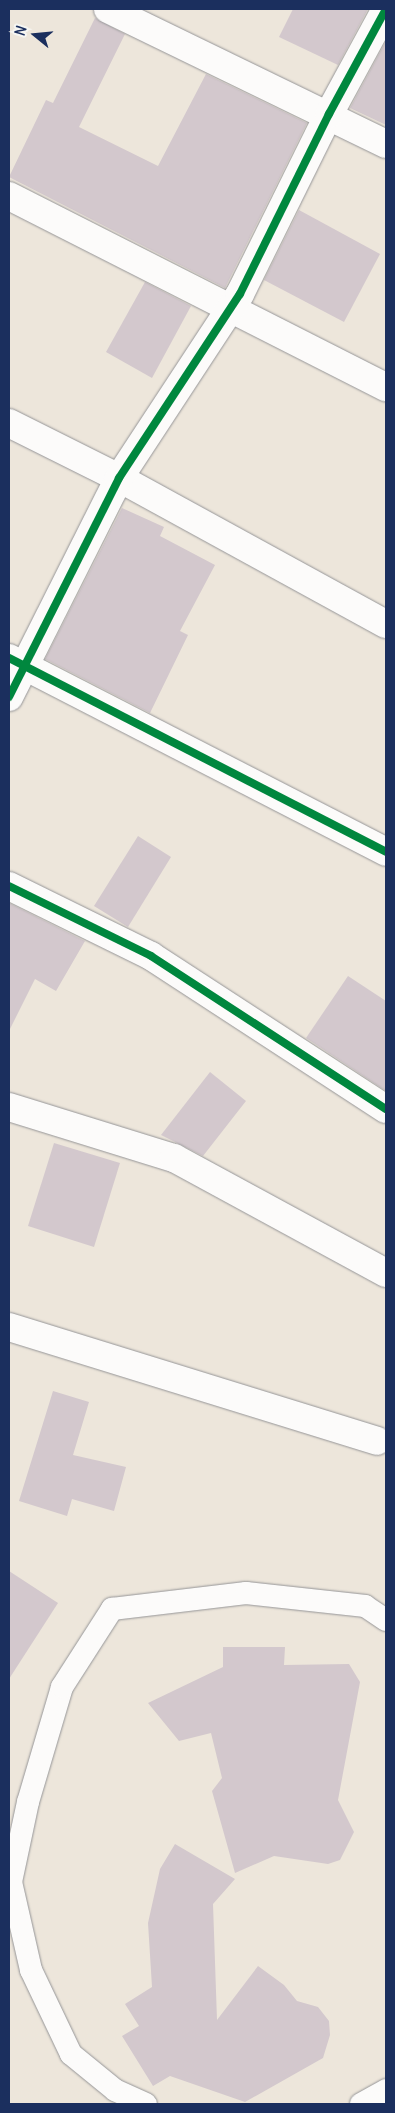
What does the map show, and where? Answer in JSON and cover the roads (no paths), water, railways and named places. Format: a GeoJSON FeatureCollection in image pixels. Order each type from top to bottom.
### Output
{"type":"FeatureCollection","features":[{"type":"Feature","properties":{"kind":"street"},"geometry":{"type":"LineString","coordinates":[[108,9],[329,114],[386,144]]}},
{"type":"Feature","properties":{"kind":"street"},"geometry":{"type":"LineString","coordinates":[[9,697],[16,662],[119,478],[240,294],[329,114],[386,9]]}},
{"type":"Feature","properties":{"kind":"street"},"geometry":{"type":"LineString","coordinates":[[9,196],[386,387]]}},
{"type":"Feature","properties":{"kind":"street"},"geometry":{"type":"LineString","coordinates":[[9,423],[119,478],[386,624]]}},
{"type":"Feature","properties":{"kind":"street"},"geometry":{"type":"LineString","coordinates":[[16,662],[386,852]]}},
{"type":"Feature","properties":{"kind":"street"},"geometry":{"type":"LineString","coordinates":[[9,886],[151,956],[386,1109]]}},
{"type":"Feature","properties":{"kind":"street"},"geometry":{"type":"LineString","coordinates":[[9,1107],[174,1158],[386,1273]]}},
{"type":"Feature","properties":{"kind":"street"},"geometry":{"type":"LineString","coordinates":[[9,1327],[377,1441]]}},
{"type":"Feature","properties":{"kind":"lane"},"geometry":{"type":"LineString","coordinates":[[146,2104],[115,2090],[71,2054],[31,1970],[11,1882],[28,1802],[62,1687],[112,1609],[246,1593],[365,1606],[386,1620]]}},
{"type":"Feature","properties":{"kind":"lane"},"geometry":{"type":"LineString","coordinates":[[360,2104],[386,2090]]}}]}
